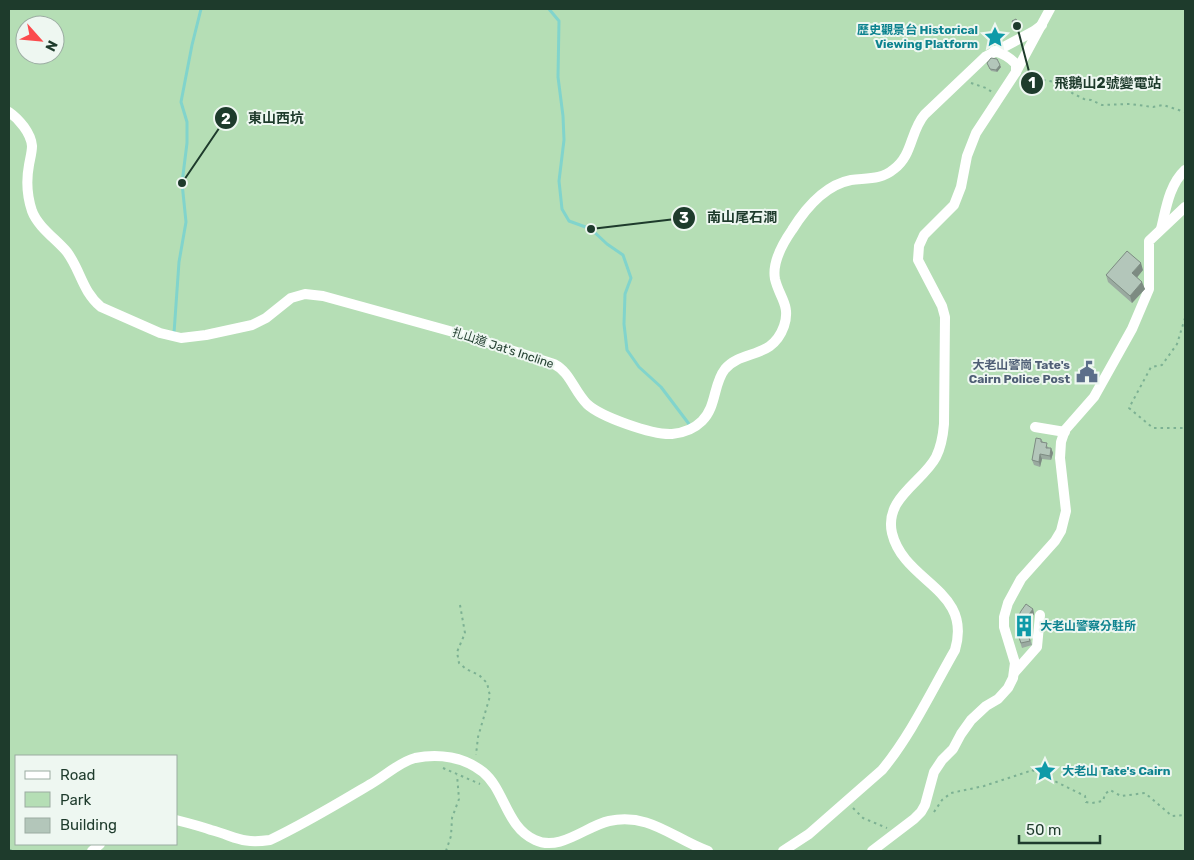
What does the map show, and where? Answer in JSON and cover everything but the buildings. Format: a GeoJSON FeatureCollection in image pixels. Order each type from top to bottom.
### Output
{"type":"FeatureCollection","features":[{"type":"Feature","properties":{"kind":"street"},"geometry":{"type":"LineString","coordinates":[[783,851],[809,834],[882,770],[890,760],[955,650],[959,638],[959,625],[955,611],[944,596],[913,568],[902,554],[892,532],[891,517],[903,494],[935,459],[942,442],[944,424],[945,317],[942,306],[918,260],[919,246],[924,235],[954,205],[962,187],[967,156],[976,133],[1016,72],[1050,9]]}},
{"type":"Feature","properties":{"kind":"street","name":"扎山道 Jat's Incline"},"geometry":{"type":"LineString","coordinates":[[9,112],[22,123],[32,146],[27,194],[33,213],[68,253],[85,289],[101,307],[160,334],[181,338],[206,336],[252,325],[266,318],[282,304],[296,296],[305,294],[323,296],[464,334],[554,364],[566,373],[586,403],[600,414],[614,420],[657,432],[673,434],[692,428],[705,418],[714,402],[720,378],[727,367],[739,359],[763,351],[780,335],[785,321],[786,308],[775,280],[776,266],[788,236],[805,211],[821,195],[839,184],[881,177],[895,169],[908,152],[919,121],[985,57],[1042,25]]}},
{"type":"Feature","properties":{"kind":"street"},"geometry":{"type":"LineString","coordinates":[[994,51],[1005,54],[1016,64],[1016,72]]}},
{"type":"Feature","properties":{"kind":"street"},"geometry":{"type":"LineString","coordinates":[[1161,230],[1167,202],[1176,179],[1185,170]]}},
{"type":"Feature","properties":{"kind":"street"},"geometry":{"type":"LineString","coordinates":[[872,851],[919,814],[925,805],[934,772],[942,760],[953,749],[971,720],[986,706],[998,699],[1008,688],[1013,678],[1015,663],[1004,627],[1004,617],[1008,603],[1021,579],[1055,541],[1061,531],[1066,511],[1060,458],[1061,442],[1065,432],[1094,397],[1132,329],[1149,288],[1149,241],[1185,207]]}},
{"type":"Feature","properties":{"kind":"street"},"geometry":{"type":"LineString","coordinates":[[1035,427],[1065,432]]}},
{"type":"Feature","properties":{"kind":"street"},"geometry":{"type":"LineString","coordinates":[[1014,673],[1037,647],[1040,615]]}},
{"type":"Feature","properties":{"kind":"street"},"geometry":{"type":"LineString","coordinates":[[178,821],[214,830],[242,841],[270,840],[414,758],[448,757],[462,759],[473,764],[488,776],[497,789],[512,819],[535,841],[552,843],[566,840],[589,828],[608,821],[622,819],[655,825],[693,846],[708,851]]}},
{"type":"Feature","properties":{"kind":"street"},"geometry":{"type":"LineString","coordinates":[[919,814],[929,820]]}},
{"type":"Feature","properties":{"kind":"street"},"geometry":{"type":"LineString","coordinates":[[680,851],[682,839]]}},
{"type":"Feature","properties":{"kind":"path"},"geometry":{"type":"LineString","coordinates":[[964,77],[972,84],[994,93],[999,98]]}},
{"type":"Feature","properties":{"kind":"path"},"geometry":{"type":"LineString","coordinates":[[1027,77],[1060,82],[1067,86],[1072,93],[1084,100],[1091,100],[1102,105],[1130,104],[1153,107],[1162,105],[1185,112]]}},
{"type":"Feature","properties":{"kind":"path"},"geometry":{"type":"LineString","coordinates":[[1185,318],[1178,344],[1162,365],[1151,367],[1129,408],[1153,428],[1185,428]]}},
{"type":"Feature","properties":{"kind":"path"},"geometry":{"type":"LineString","coordinates":[[460,605],[465,634],[457,652],[459,663],[466,669],[479,675],[487,683],[490,696],[478,736],[478,750],[473,764]]}},
{"type":"Feature","properties":{"kind":"path"},"geometry":{"type":"LineString","coordinates":[[429,758],[457,775],[497,789]]}},
{"type":"Feature","properties":{"kind":"path"},"geometry":{"type":"LineString","coordinates":[[929,820],[942,800],[951,793],[984,786],[1036,769]]}},
{"type":"Feature","properties":{"kind":"path"},"geometry":{"type":"LineString","coordinates":[[1032,770],[1085,796],[1086,802],[1092,804],[1103,801],[1105,794],[1110,790],[1121,796],[1145,793],[1172,816],[1185,816]]}},
{"type":"Feature","properties":{"kind":"path"},"geometry":{"type":"LineString","coordinates":[[446,851],[451,836],[452,818],[459,799],[457,775]]}},
{"type":"Feature","properties":{"kind":"path"},"geometry":{"type":"LineString","coordinates":[[846,801],[862,818],[881,824],[896,833]]}},
{"type":"Feature","properties":{"kind":"path"},"geometry":{"type":"LineString","coordinates":[[9,850],[16,851]]}},
{"type":"Feature","properties":{"kind":"green space"},"geometry":{"type":"Polygon","coordinates":[[[9,9],[1185,9],[1185,851],[9,851],[9,9]]]}},
{"type":"Feature","properties":{"kind":"waterway"},"geometry":{"type":"LineString","coordinates":[[174,333],[179,262],[186,222],[182,183],[187,143],[187,122],[181,102],[201,9]]}},
{"type":"Feature","properties":{"kind":"waterway"},"geometry":{"type":"LineString","coordinates":[[549,9],[559,21],[558,77],[564,140],[559,181],[562,209],[569,221],[591,229],[607,244],[623,255],[631,278],[625,294],[624,324],[627,350],[639,367],[661,387],[692,428]]}},
{"type":"Feature","properties":{"kind":"place","name":"飛鵝山2號變電站"},"geometry":{"type":"Point","coordinates":[1017,26]}},
{"type":"Feature","properties":{"kind":"place","name":"歷史觀景台 Historical Viewing Platform"},"geometry":{"type":"Point","coordinates":[995,37]}},
{"type":"Feature","properties":{"kind":"place","name":"東山西坑"},"geometry":{"type":"Point","coordinates":[182,183]}},
{"type":"Feature","properties":{"kind":"place","name":"南山尾石澗"},"geometry":{"type":"Point","coordinates":[591,229]}},
{"type":"Feature","properties":{"kind":"place","name":"大老山警崗 Tate's Cairn Police Post"},"geometry":{"type":"Point","coordinates":[1087,372]}},
{"type":"Feature","properties":{"kind":"place","name":"大老山警察分駐所"},"geometry":{"type":"Point","coordinates":[1024,626]}},
{"type":"Feature","properties":{"kind":"place","name":"大老山 Tate's Cairn"},"geometry":{"type":"Point","coordinates":[1045,771]}}]}
